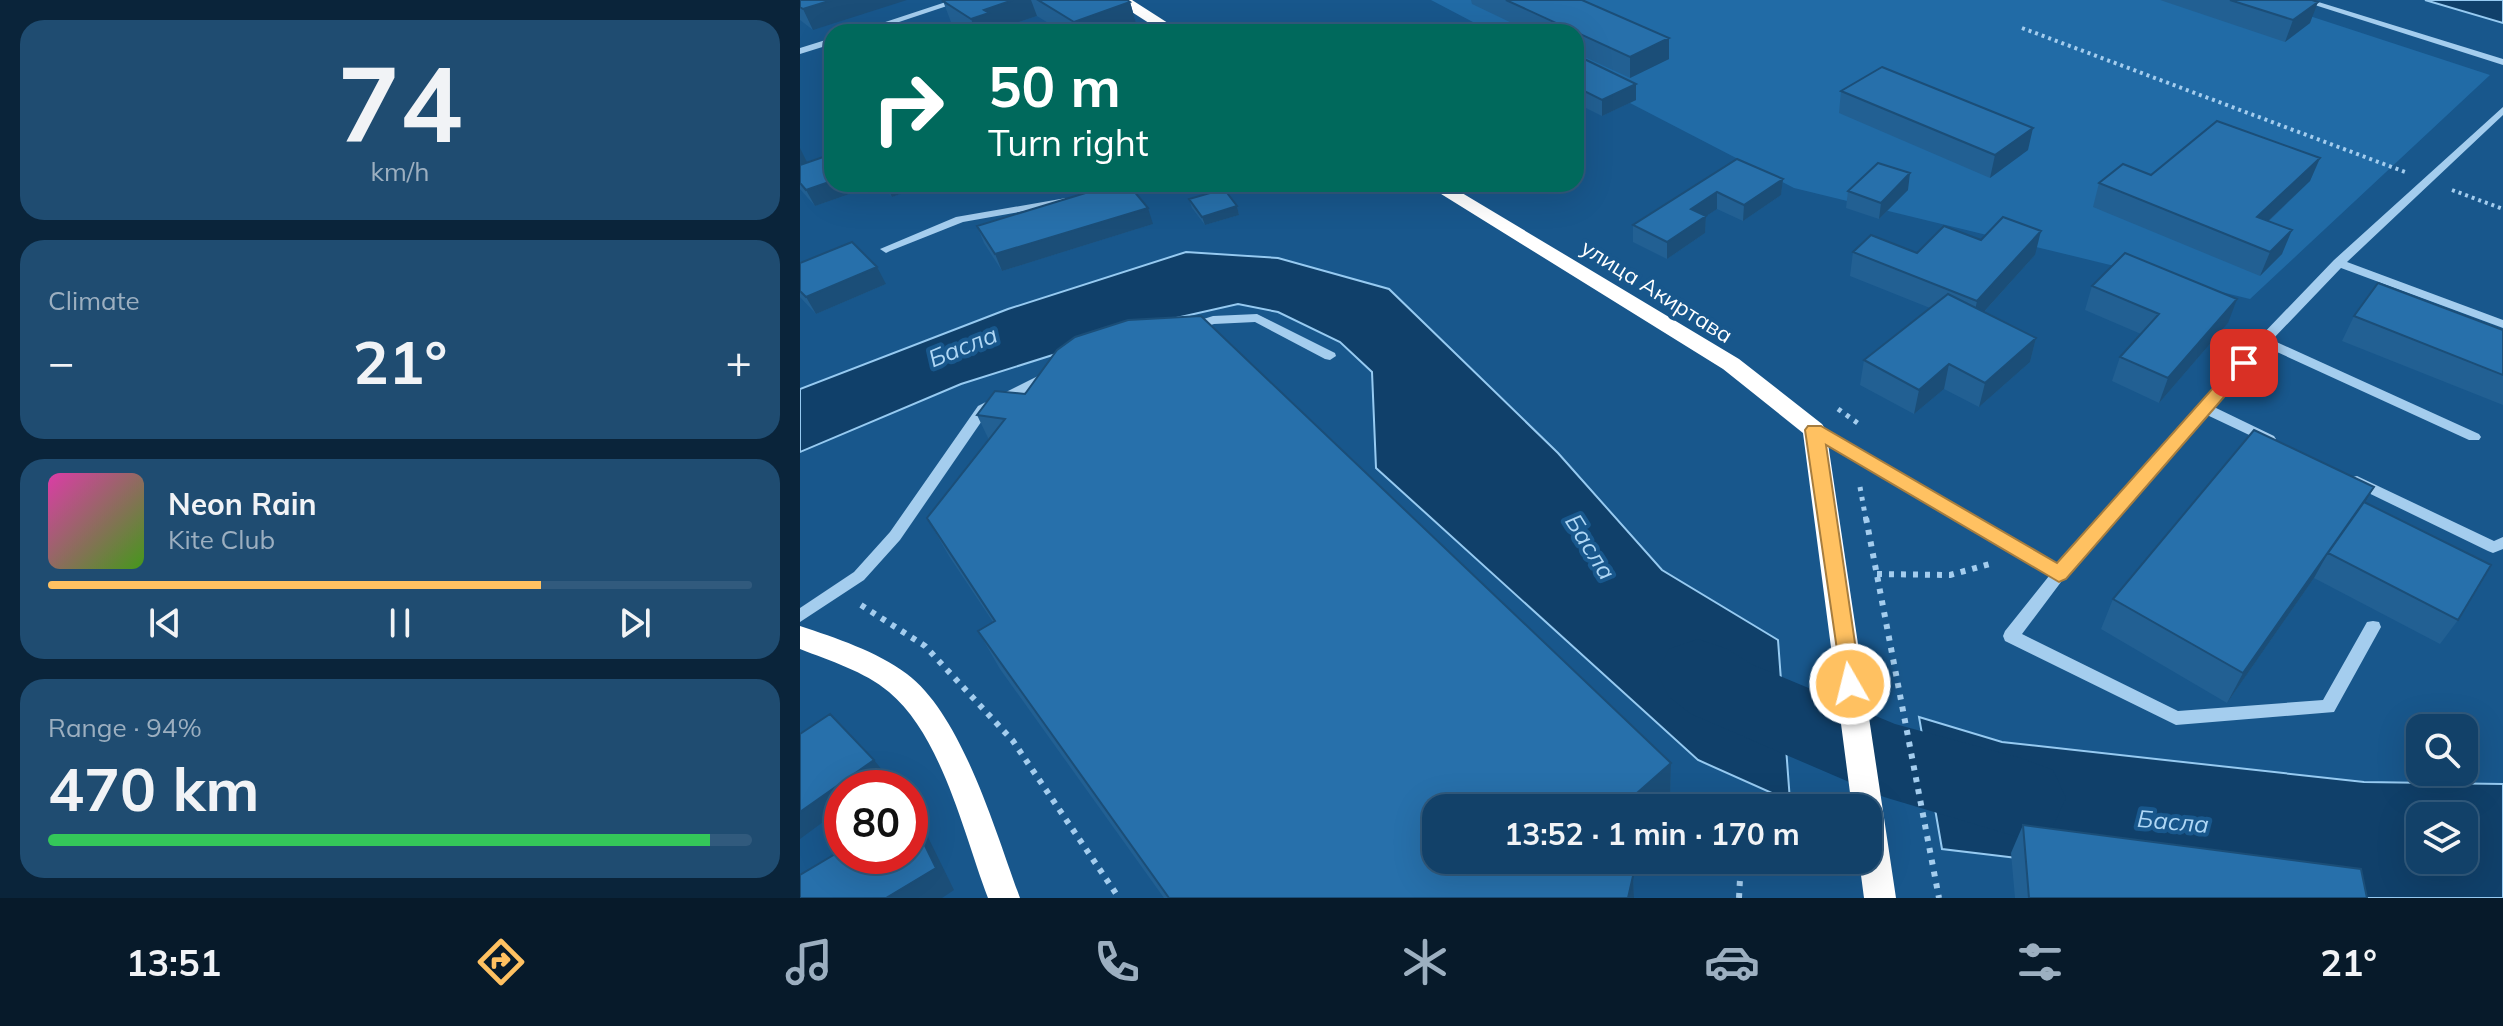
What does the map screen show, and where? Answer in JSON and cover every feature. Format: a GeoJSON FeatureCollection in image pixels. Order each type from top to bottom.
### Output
{"type":"FeatureCollection","features":[{"type":"Feature","properties":{"kind":"highway"},"geometry":{"type":"LineString","coordinates":[[1121,0],[1161,24]]}},
{"type":"Feature","properties":{"kind":"highway","name":"улица Акиртава"},"geometry":{"type":"LineString","coordinates":[[1447,192],[1655,315],[1731,364],[1814,430]]}},
{"type":"Feature","properties":{"kind":"highway"},"geometry":{"type":"LineString","coordinates":[[1814,430],[1866,794]]}},
{"type":"Feature","properties":{"kind":"highway"},"geometry":{"type":"LineString","coordinates":[[800,637],[857,659],[907,691],[944,743],[1004,898]]}},
{"type":"Feature","properties":{"kind":"highway"},"geometry":{"type":"LineString","coordinates":[[1877,874],[1880,898]]}},
{"type":"Feature","properties":{"kind":"street"},"geometry":{"type":"LineString","coordinates":[[885,24],[961,0]]}},
{"type":"Feature","properties":{"kind":"street"},"geometry":{"type":"LineString","coordinates":[[2303,0],[2503,62]]}},
{"type":"Feature","properties":{"kind":"street"},"geometry":{"type":"LineString","coordinates":[[800,51],[824,44]]}},
{"type":"Feature","properties":{"kind":"street"},"geometry":{"type":"LineString","coordinates":[[2373,627],[2328,707],[2176,718],[2011,636],[2059,574],[2264,341],[2338,263],[2503,110]]}},
{"type":"Feature","properties":{"kind":"street"},"geometry":{"type":"LineString","coordinates":[[886,249],[960,219],[1077,200]]}},
{"type":"Feature","properties":{"kind":"street"},"geometry":{"type":"LineString","coordinates":[[2338,263],[2503,324]]}},
{"type":"Feature","properties":{"kind":"street"},"geometry":{"type":"LineString","coordinates":[[1169,334],[1213,320],[1257,318],[1330,356]]}},
{"type":"Feature","properties":{"kind":"street"},"geometry":{"type":"LineString","coordinates":[[2264,341],[2474,437]]}},
{"type":"Feature","properties":{"kind":"street"},"geometry":{"type":"LineString","coordinates":[[800,616],[859,576],[895,536],[983,409],[1066,369]]}},
{"type":"Feature","properties":{"kind":"street"},"geometry":{"type":"LineString","coordinates":[[2205,408],[2277,443]]}},
{"type":"Feature","properties":{"kind":"street"},"geometry":{"type":"LineString","coordinates":[[1814,430],[2059,574]]}},
{"type":"Feature","properties":{"kind":"street"},"geometry":{"type":"LineString","coordinates":[[2349,477],[2493,547],[2503,543]]}},
{"type":"Feature","properties":{"kind":"path"},"geometry":{"type":"LineString","coordinates":[[2022,28],[2503,209]]}},
{"type":"Feature","properties":{"kind":"path"},"geometry":{"type":"LineString","coordinates":[[1861,492],[1939,898]]}},
{"type":"Feature","properties":{"kind":"path"},"geometry":{"type":"LineString","coordinates":[[1877,574],[1950,575]]}},
{"type":"Feature","properties":{"kind":"path"},"geometry":{"type":"LineString","coordinates":[[838,590],[925,646],[1013,741],[1119,898]]}},
{"type":"Feature","properties":{"kind":"path"},"geometry":{"type":"LineString","coordinates":[[1739,898],[1740,874]]}},
{"type":"Feature","properties":{"kind":"shaded area"},"geometry":{"type":"Polygon","coordinates":[[[1431,0],[2261,0],[2490,75],[2250,299],[1794,188],[1584,79],[1584,24],[1477,24],[1431,0]]]}},
{"type":"Feature","properties":{"kind":"water"},"geometry":{"type":"Polygon","coordinates":[[[2425,0],[2503,0],[2503,23],[2425,0]]]}},
{"type":"Feature","properties":{"kind":"water"},"geometry":{"type":"Polygon","coordinates":[[[1186,252],[1278,258],[1389,289],[1558,453],[1662,570],[1778,640],[1789,794],[1774,794],[1698,760],[1376,468],[1372,372],[1340,342],[1278,312],[1238,304],[1154,323],[961,384],[800,452],[800,389],[1008,309],[1186,252]]]}},
{"type":"Feature","properties":{"kind":"water"},"geometry":{"type":"Polygon","coordinates":[[[1919,717],[2002,742],[2364,782],[2406,783],[2406,786],[2503,784],[2503,898],[2350,898],[1942,849],[1919,717]]]}},
{"type":"Feature","properties":{"kind":"building"},"geometry":{"type":"Polygon","coordinates":[[[800,0],[832,0],[803,9],[800,0]]]}},
{"type":"Feature","properties":{"kind":"building"},"geometry":{"type":"Polygon","coordinates":[[[1013,0],[984,10],[989,13],[971,19],[943,1],[1013,0]]]}},
{"type":"Feature","properties":{"kind":"building"},"geometry":{"type":"Polygon","coordinates":[[[1038,0],[1127,0],[1130,2],[1074,22],[1038,0]]]}},
{"type":"Feature","properties":{"kind":"building"},"geometry":{"type":"Polygon","coordinates":[[[1506,0],[1582,0],[1669,38],[1630,57],[1584,36],[1584,24],[1558,24],[1506,0]]]}},
{"type":"Feature","properties":{"kind":"building"},"geometry":{"type":"Polygon","coordinates":[[[2230,0],[2312,0],[2318,2],[2293,20],[2230,0]]]}},
{"type":"Feature","properties":{"kind":"building"},"geometry":{"type":"Polygon","coordinates":[[[1584,59],[1636,84],[1602,100],[1584,91],[1584,59]]]}},
{"type":"Feature","properties":{"kind":"building"},"geometry":{"type":"Polygon","coordinates":[[[1882,67],[2033,128],[1995,155],[1841,91],[1882,67]]]}},
{"type":"Feature","properties":{"kind":"building"},"geometry":{"type":"Polygon","coordinates":[[[2217,121],[2320,158],[2257,217],[2292,230],[2270,252],[2099,183],[2123,164],[2151,175],[2217,121]]]}},
{"type":"Feature","properties":{"kind":"building"},"geometry":{"type":"Polygon","coordinates":[[[824,157],[824,184],[806,190],[800,183],[800,165],[824,157]]]}},
{"type":"Feature","properties":{"kind":"building"},"geometry":{"type":"Polygon","coordinates":[[[1737,159],[1783,179],[1744,205],[1717,192],[1691,209],[1706,216],[1667,242],[1633,225],[1737,159]]]}},
{"type":"Feature","properties":{"kind":"building"},"geometry":{"type":"Polygon","coordinates":[[[1878,163],[1910,173],[1881,203],[1848,191],[1878,163]]]}},
{"type":"Feature","properties":{"kind":"building"},"geometry":{"type":"Polygon","coordinates":[[[1089,192],[1135,192],[1148,208],[995,254],[977,226],[1089,192]]]}},
{"type":"Feature","properties":{"kind":"building"},"geometry":{"type":"Polygon","coordinates":[[[1226,192],[1237,206],[1202,217],[1189,199],[1226,192]]]}},
{"type":"Feature","properties":{"kind":"building"},"geometry":{"type":"Polygon","coordinates":[[[2003,217],[2041,231],[1977,301],[1853,252],[1871,235],[1917,253],[1944,226],[1981,240],[2003,217]]]}},
{"type":"Feature","properties":{"kind":"building"},"geometry":{"type":"Polygon","coordinates":[[[852,242],[877,267],[806,297],[800,291],[800,263],[852,242]]]}},
{"type":"Feature","properties":{"kind":"building"},"geometry":{"type":"Polygon","coordinates":[[[2125,253],[2237,299],[2168,378],[2120,357],[2159,314],[2092,286],[2125,253]]]}},
{"type":"Feature","properties":{"kind":"building"},"geometry":{"type":"Polygon","coordinates":[[[2378,283],[2503,330],[2503,375],[2354,316],[2378,283]]]}},
{"type":"Feature","properties":{"kind":"building"},"geometry":{"type":"Polygon","coordinates":[[[1948,294],[2036,338],[1985,383],[1949,364],[1919,390],[1864,360],[1948,294]]]}},
{"type":"Feature","properties":{"kind":"building"},"geometry":{"type":"Polygon","coordinates":[[[1201,316],[1671,763],[1636,794],[1422,794],[1422,874],[1632,874],[1628,898],[1169,898],[978,631],[995,621],[927,518],[1005,419],[977,415],[995,391],[1025,394],[1057,350],[1075,337],[1128,320],[1201,316]]]}},
{"type":"Feature","properties":{"kind":"building"},"geometry":{"type":"Polygon","coordinates":[[[2254,430],[2374,487],[2243,673],[2113,599],[2254,430]]]}},
{"type":"Feature","properties":{"kind":"building"},"geometry":{"type":"Polygon","coordinates":[[[2364,502],[2491,565],[2458,620],[2328,553],[2364,502]]]}},
{"type":"Feature","properties":{"kind":"building"},"geometry":{"type":"Polygon","coordinates":[[[830,714],[874,760],[860,770],[824,770],[824,795],[800,812],[800,734],[830,714]]]}},
{"type":"Feature","properties":{"kind":"building"},"geometry":{"type":"Polygon","coordinates":[[[2023,825],[2361,869],[2367,898],[2029,898],[2023,825]]]}},
{"type":"Feature","properties":{"kind":"building"},"geometry":{"type":"Polygon","coordinates":[[[928,852],[936,868],[928,873],[928,852]]]}},
{"type":"Feature","properties":{"kind":"building"},"geometry":{"type":"Polygon","coordinates":[[[824,861],[824,874],[926,874],[886,898],[800,898],[800,875],[824,861]]]}},
{"type":"Feature","properties":{"kind":"waterway","name":"Басла"},"geometry":{"type":"LineString","coordinates":[[1698,673],[1721,689],[1884,759],[2021,798]]}},
{"type":"Feature","properties":{"kind":"route"},"geometry":{"type":"LineString","coordinates":[[1850,684],[1814,430],[2059,574],[2244,363]]}}]}
